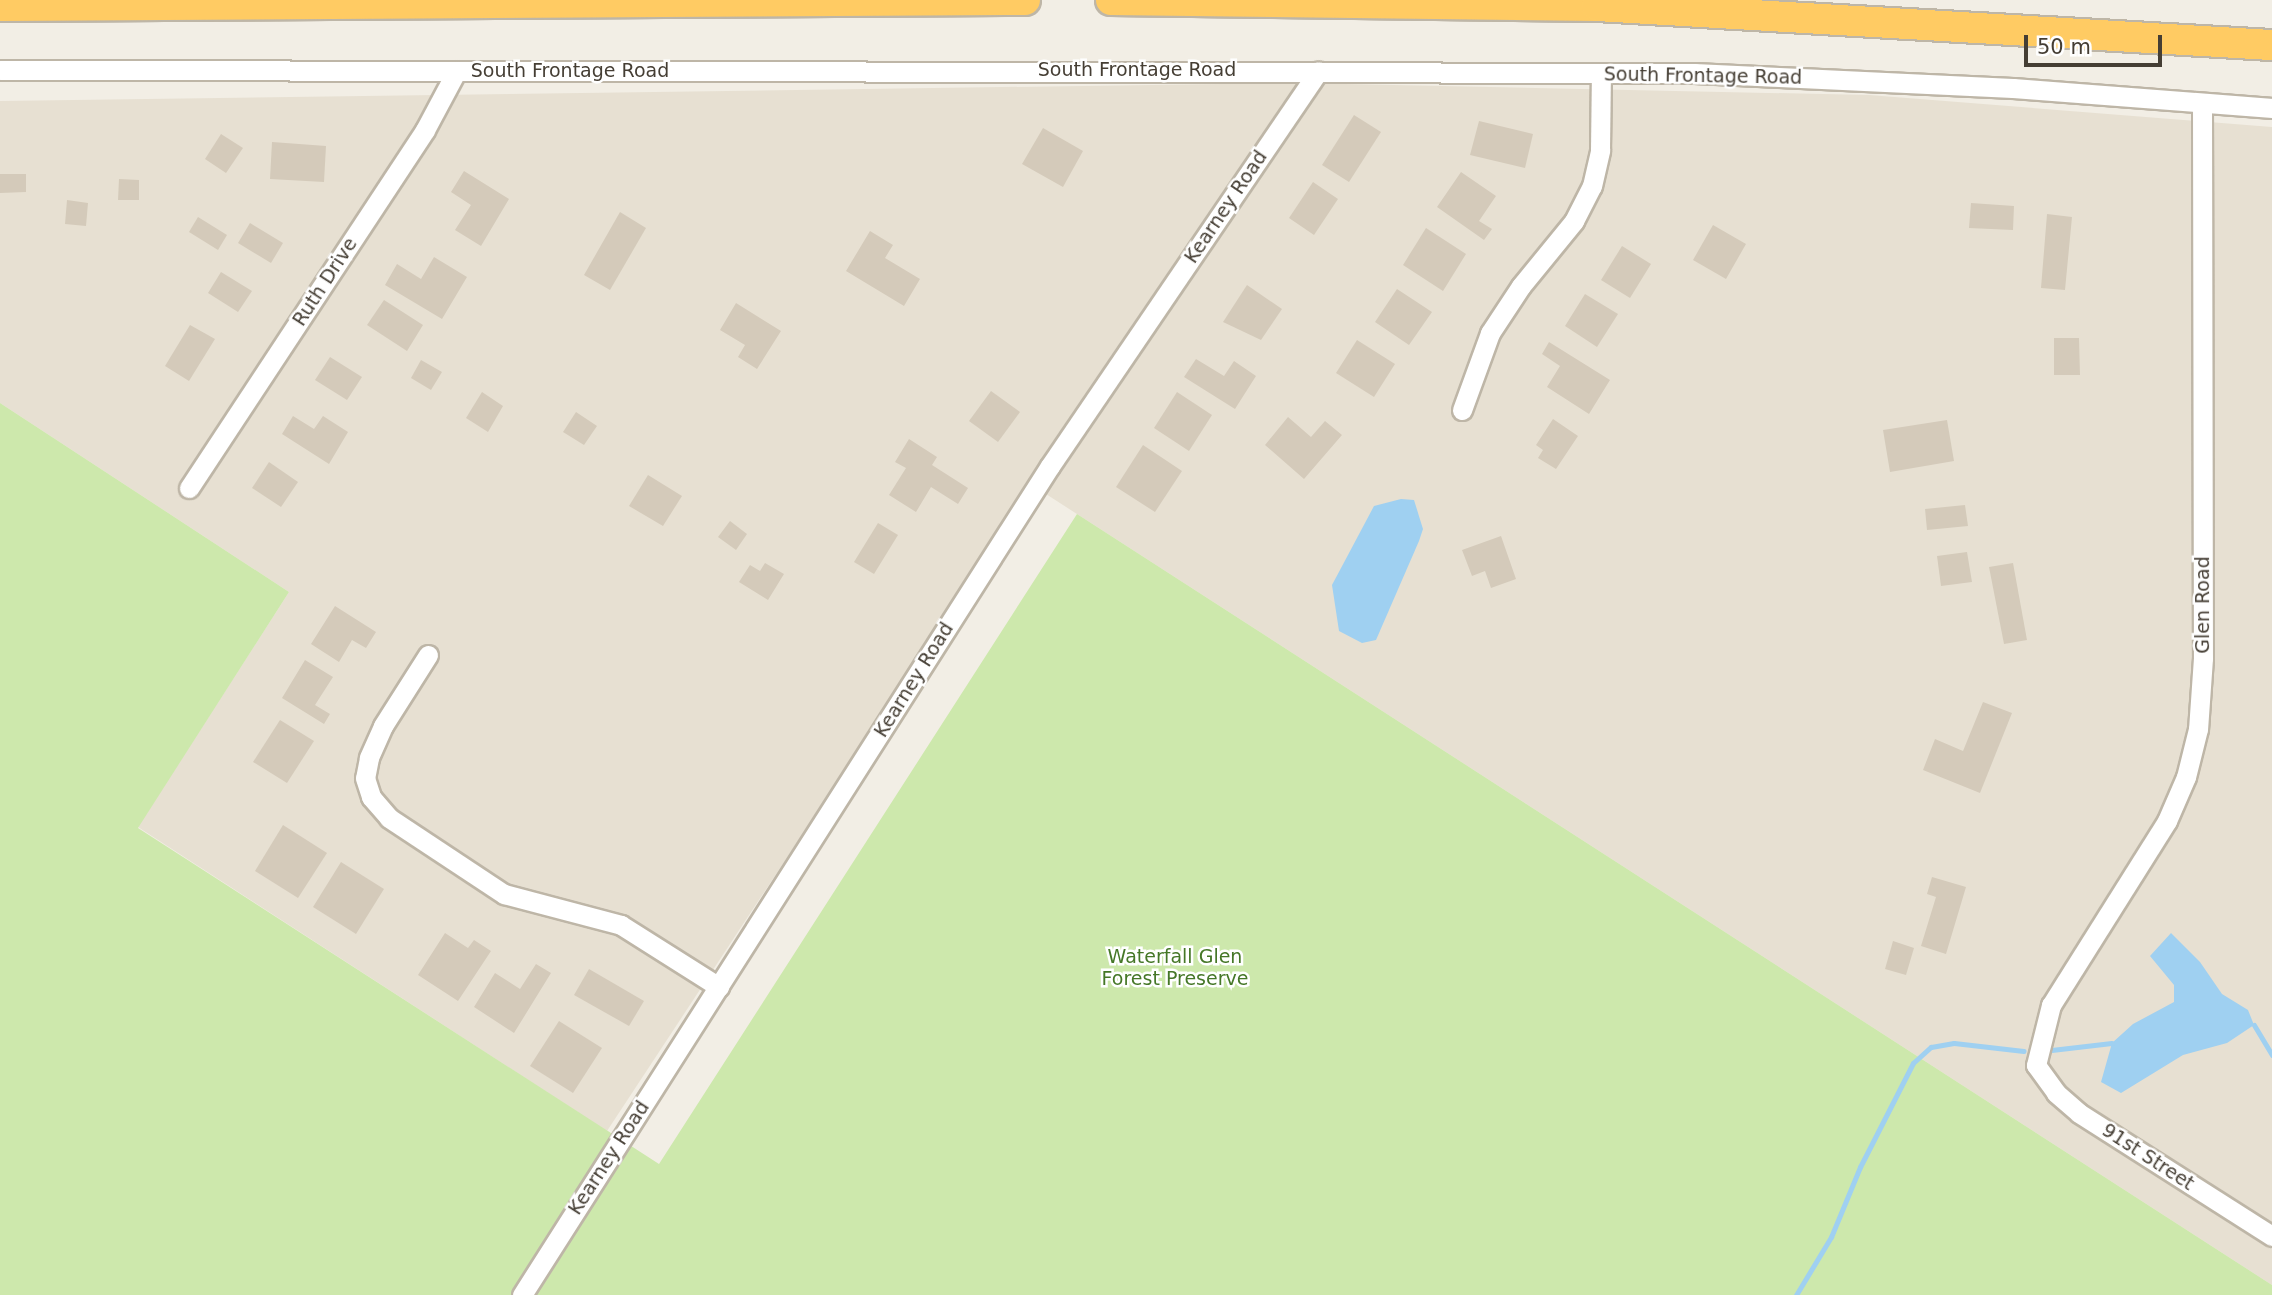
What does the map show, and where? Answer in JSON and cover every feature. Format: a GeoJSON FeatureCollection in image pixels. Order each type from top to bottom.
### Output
{"type":"FeatureCollection","features":[{"type":"Feature","properties":{"kind":"highway"},"geometry":{"type":"LineString","coordinates":[[0,6],[1026,0]]}},
{"type":"Feature","properties":{"kind":"highway"},"geometry":{"type":"LineString","coordinates":[[1111,0],[1597,6],[2272,44]]}},
{"type":"Feature","properties":{"kind":"street","name":"South Frontage Road"},"geometry":{"type":"LineString","coordinates":[[0,70],[1601,73],[2000,87],[2272,108]]}},
{"type":"Feature","properties":{"kind":"street","name":"Ruth Drive"},"geometry":{"type":"LineString","coordinates":[[189,488],[425,130],[456,72]]}},
{"type":"Feature","properties":{"kind":"street","name":"Kearney Road"},"geometry":{"type":"LineString","coordinates":[[522,1295],[1050,466],[1318,72]]}},
{"type":"Feature","properties":{"kind":"street"},"geometry":{"type":"LineString","coordinates":[[1462,411],[1495,324],[1574,221],[1592,186],[1600,150],[1601,73]]}},
{"type":"Feature","properties":{"kind":"street","name":"Glen Road"},"geometry":{"type":"LineString","coordinates":[[2036,1065],[2051,1005],[2167,821],[2186,777],[2198,729],[2203,645],[2202,103]]}},
{"type":"Feature","properties":{"kind":"street"},"geometry":{"type":"LineString","coordinates":[[428,655],[383,726],[365,778],[371,797],[389,818],[504,894],[621,925],[719,987]]}},
{"type":"Feature","properties":{"kind":"street","name":"91st Street"},"geometry":{"type":"LineString","coordinates":[[2036,1065],[2056,1093],[2079,1113],[2272,1236]]}},
{"type":"Feature","properties":{"kind":"shaded area"},"geometry":{"type":"Polygon","coordinates":[[[1297,83],[1869,95],[2272,127],[2272,1285],[1032,485],[607,1131],[138,827],[289,592],[0,403],[0,101],[1297,83]]]}},
{"type":"Feature","properties":{"kind":"green space","name":"Waterfall Glen Forest Preserve"},"geometry":{"type":"Polygon","coordinates":[[[0,403],[289,592],[138,828],[659,1164],[1077,514],[2272,1285],[2272,1295],[0,1295],[0,403]]]}},
{"type":"Feature","properties":{"kind":"water"},"geometry":{"type":"Polygon","coordinates":[[[1401,499],[1414,500],[1423,529],[1376,640],[1362,643],[1339,631],[1332,585],[1374,506],[1401,499]]]}},
{"type":"Feature","properties":{"kind":"water"},"geometry":{"type":"Polygon","coordinates":[[[2171,933],[2200,962],[2222,994],[2248,1010],[2254,1025],[2227,1043],[2183,1055],[2121,1093],[2101,1082],[2112,1043],[2133,1024],[2174,1002],[2174,985],[2150,956],[2171,933]]]}},
{"type":"Feature","properties":{"kind":"building"},"geometry":{"type":"Polygon","coordinates":[[[1354,115],[1381,132],[1349,182],[1322,165],[1354,115]]]}},
{"type":"Feature","properties":{"kind":"building"},"geometry":{"type":"Polygon","coordinates":[[[1479,121],[1533,134],[1525,168],[1470,155],[1479,121]]]}},
{"type":"Feature","properties":{"kind":"building"},"geometry":{"type":"Polygon","coordinates":[[[1043,128],[1083,151],[1063,187],[1022,164],[1043,128]]]}},
{"type":"Feature","properties":{"kind":"building"},"geometry":{"type":"Polygon","coordinates":[[[221,134],[243,148],[226,173],[205,159],[221,134]]]}},
{"type":"Feature","properties":{"kind":"building"},"geometry":{"type":"Polygon","coordinates":[[[272,142],[326,146],[324,182],[270,179],[272,142]]]}},
{"type":"Feature","properties":{"kind":"building"},"geometry":{"type":"Polygon","coordinates":[[[464,171],[509,199],[481,246],[455,230],[471,205],[451,192],[464,171]]]}},
{"type":"Feature","properties":{"kind":"building"},"geometry":{"type":"Polygon","coordinates":[[[1461,172],[1496,196],[1479,221],[1492,229],[1484,240],[1437,207],[1461,172]]]}},
{"type":"Feature","properties":{"kind":"building"},"geometry":{"type":"Polygon","coordinates":[[[0,174],[26,174],[26,192],[0,193],[0,174]]]}},
{"type":"Feature","properties":{"kind":"building"},"geometry":{"type":"Polygon","coordinates":[[[119,179],[139,180],[139,200],[118,200],[119,179]]]}},
{"type":"Feature","properties":{"kind":"building"},"geometry":{"type":"Polygon","coordinates":[[[1313,182],[1338,199],[1314,235],[1289,218],[1313,182]]]}},
{"type":"Feature","properties":{"kind":"building"},"geometry":{"type":"Polygon","coordinates":[[[67,200],[88,203],[86,226],[65,224],[67,200]]]}},
{"type":"Feature","properties":{"kind":"building"},"geometry":{"type":"Polygon","coordinates":[[[1971,203],[2014,206],[2013,230],[1969,228],[1971,203]]]}},
{"type":"Feature","properties":{"kind":"building"},"geometry":{"type":"Polygon","coordinates":[[[620,212],[646,228],[610,290],[584,275],[620,212]]]}},
{"type":"Feature","properties":{"kind":"building"},"geometry":{"type":"Polygon","coordinates":[[[2047,214],[2072,217],[2065,290],[2041,288],[2047,214]]]}},
{"type":"Feature","properties":{"kind":"building"},"geometry":{"type":"Polygon","coordinates":[[[198,217],[227,235],[218,250],[189,232],[198,217]]]}},
{"type":"Feature","properties":{"kind":"building"},"geometry":{"type":"Polygon","coordinates":[[[250,223],[283,243],[271,263],[238,243],[250,223]]]}},
{"type":"Feature","properties":{"kind":"building"},"geometry":{"type":"Polygon","coordinates":[[[1713,225],[1746,244],[1726,279],[1693,260],[1713,225]]]}},
{"type":"Feature","properties":{"kind":"building"},"geometry":{"type":"Polygon","coordinates":[[[1426,228],[1466,254],[1443,291],[1403,265],[1426,228]]]}},
{"type":"Feature","properties":{"kind":"building"},"geometry":{"type":"Polygon","coordinates":[[[870,231],[893,245],[885,258],[920,279],[904,306],[846,271],[870,231]]]}},
{"type":"Feature","properties":{"kind":"building"},"geometry":{"type":"Polygon","coordinates":[[[1622,246],[1651,264],[1630,298],[1601,280],[1622,246]]]}},
{"type":"Feature","properties":{"kind":"building"},"geometry":{"type":"Polygon","coordinates":[[[434,257],[467,277],[442,319],[385,285],[397,264],[421,279],[434,257]]]}},
{"type":"Feature","properties":{"kind":"building"},"geometry":{"type":"Polygon","coordinates":[[[221,272],[252,291],[238,312],[208,293],[221,272]]]}},
{"type":"Feature","properties":{"kind":"building"},"geometry":{"type":"Polygon","coordinates":[[[1247,285],[1282,309],[1261,340],[1223,322],[1247,285]]]}},
{"type":"Feature","properties":{"kind":"building"},"geometry":{"type":"Polygon","coordinates":[[[1397,289],[1432,312],[1409,345],[1375,322],[1397,289]]]}},
{"type":"Feature","properties":{"kind":"building"},"geometry":{"type":"Polygon","coordinates":[[[1585,294],[1618,314],[1597,347],[1565,326],[1585,294]]]}},
{"type":"Feature","properties":{"kind":"building"},"geometry":{"type":"Polygon","coordinates":[[[384,300],[423,325],[407,351],[367,325],[384,300]]]}},
{"type":"Feature","properties":{"kind":"building"},"geometry":{"type":"Polygon","coordinates":[[[736,303],[781,331],[757,369],[738,357],[745,345],[720,330],[736,303]]]}},
{"type":"Feature","properties":{"kind":"building"},"geometry":{"type":"Polygon","coordinates":[[[190,325],[215,339],[189,381],[165,366],[190,325]]]}},
{"type":"Feature","properties":{"kind":"building"},"geometry":{"type":"Polygon","coordinates":[[[2054,338],[2079,338],[2080,375],[2054,375],[2054,338]]]}},
{"type":"Feature","properties":{"kind":"building"},"geometry":{"type":"Polygon","coordinates":[[[1357,340],[1395,364],[1374,397],[1336,373],[1357,340]]]}},
{"type":"Feature","properties":{"kind":"building"},"geometry":{"type":"Polygon","coordinates":[[[1549,342],[1610,380],[1589,414],[1547,387],[1560,366],[1542,354],[1549,342]]]}},
{"type":"Feature","properties":{"kind":"building"},"geometry":{"type":"Polygon","coordinates":[[[330,357],[362,377],[347,400],[315,380],[330,357]]]}},
{"type":"Feature","properties":{"kind":"building"},"geometry":{"type":"Polygon","coordinates":[[[1196,359],[1224,376],[1234,361],[1256,376],[1235,409],[1184,377],[1196,359]]]}},
{"type":"Feature","properties":{"kind":"building"},"geometry":{"type":"Polygon","coordinates":[[[421,360],[442,372],[431,390],[411,378],[421,360]]]}},
{"type":"Feature","properties":{"kind":"building"},"geometry":{"type":"Polygon","coordinates":[[[991,391],[1020,412],[998,442],[969,421],[991,391]]]}},
{"type":"Feature","properties":{"kind":"building"},"geometry":{"type":"Polygon","coordinates":[[[482,392],[503,406],[488,432],[466,418],[482,392]]]}},
{"type":"Feature","properties":{"kind":"building"},"geometry":{"type":"Polygon","coordinates":[[[1177,392],[1212,415],[1189,451],[1154,428],[1177,392]]]}},
{"type":"Feature","properties":{"kind":"building"},"geometry":{"type":"Polygon","coordinates":[[[576,412],[597,426],[584,445],[563,432],[576,412]]]}},
{"type":"Feature","properties":{"kind":"building"},"geometry":{"type":"Polygon","coordinates":[[[293,416],[314,429],[323,416],[348,432],[329,464],[282,434],[293,416]]]}},
{"type":"Feature","properties":{"kind":"building"},"geometry":{"type":"Polygon","coordinates":[[[1288,417],[1311,437],[1325,421],[1342,435],[1304,479],[1265,445],[1288,417]]]}},
{"type":"Feature","properties":{"kind":"building"},"geometry":{"type":"Polygon","coordinates":[[[1553,419],[1578,436],[1556,469],[1538,458],[1543,450],[1536,445],[1553,419]]]}},
{"type":"Feature","properties":{"kind":"building"},"geometry":{"type":"Polygon","coordinates":[[[1947,420],[1954,461],[1890,472],[1883,430],[1947,420]]]}},
{"type":"Feature","properties":{"kind":"building"},"geometry":{"type":"Polygon","coordinates":[[[909,439],[937,457],[932,465],[968,488],[958,504],[931,487],[916,512],[889,495],[906,468],[895,462],[909,439]]]}},
{"type":"Feature","properties":{"kind":"building"},"geometry":{"type":"Polygon","coordinates":[[[1143,445],[1182,471],[1155,512],[1116,487],[1143,445]]]}},
{"type":"Feature","properties":{"kind":"building"},"geometry":{"type":"Polygon","coordinates":[[[269,462],[298,482],[281,507],[252,488],[269,462]]]}},
{"type":"Feature","properties":{"kind":"building"},"geometry":{"type":"Polygon","coordinates":[[[648,475],[682,496],[663,526],[629,506],[648,475]]]}},
{"type":"Feature","properties":{"kind":"building"},"geometry":{"type":"Polygon","coordinates":[[[1965,505],[1968,526],[1927,530],[1925,509],[1965,505]]]}},
{"type":"Feature","properties":{"kind":"building"},"geometry":{"type":"Polygon","coordinates":[[[730,521],[747,534],[736,550],[718,537],[730,521]]]}},
{"type":"Feature","properties":{"kind":"building"},"geometry":{"type":"Polygon","coordinates":[[[878,523],[898,535],[874,574],[854,562],[878,523]]]}},
{"type":"Feature","properties":{"kind":"building"},"geometry":{"type":"Polygon","coordinates":[[[1501,536],[1516,579],[1491,588],[1485,571],[1472,576],[1462,550],[1501,536]]]}},
{"type":"Feature","properties":{"kind":"building"},"geometry":{"type":"Polygon","coordinates":[[[1967,552],[1972,582],[1941,586],[1937,556],[1967,552]]]}},
{"type":"Feature","properties":{"kind":"building"},"geometry":{"type":"Polygon","coordinates":[[[765,563],[784,574],[768,600],[739,582],[750,565],[760,571],[765,563]]]}},
{"type":"Feature","properties":{"kind":"building"},"geometry":{"type":"Polygon","coordinates":[[[2013,563],[2027,640],[2004,644],[1989,567],[2013,563]]]}},
{"type":"Feature","properties":{"kind":"building"},"geometry":{"type":"Polygon","coordinates":[[[335,606],[376,632],[366,648],[352,640],[339,662],[311,644],[335,606]]]}},
{"type":"Feature","properties":{"kind":"building"},"geometry":{"type":"Polygon","coordinates":[[[305,660],[333,677],[315,705],[330,714],[324,724],[282,698],[305,660]]]}},
{"type":"Feature","properties":{"kind":"building"},"geometry":{"type":"Polygon","coordinates":[[[1983,702],[2012,713],[1980,793],[1923,770],[1935,739],[1963,751],[1983,702]]]}},
{"type":"Feature","properties":{"kind":"building"},"geometry":{"type":"Polygon","coordinates":[[[280,720],[314,741],[287,783],[253,762],[280,720]]]}},
{"type":"Feature","properties":{"kind":"building"},"geometry":{"type":"Polygon","coordinates":[[[283,825],[327,853],[298,898],[255,871],[283,825]]]}},
{"type":"Feature","properties":{"kind":"building"},"geometry":{"type":"Polygon","coordinates":[[[341,862],[384,889],[356,934],[313,907],[341,862]]]}},
{"type":"Feature","properties":{"kind":"building"},"geometry":{"type":"Polygon","coordinates":[[[1932,877],[1966,887],[1946,954],[1921,946],[1936,897],[1927,894],[1932,877]]]}},
{"type":"Feature","properties":{"kind":"building"},"geometry":{"type":"Polygon","coordinates":[[[445,933],[468,948],[474,940],[491,951],[458,1001],[418,975],[445,933]]]}},
{"type":"Feature","properties":{"kind":"building"},"geometry":{"type":"Polygon","coordinates":[[[1893,941],[1914,948],[1906,975],[1885,969],[1893,941]]]}},
{"type":"Feature","properties":{"kind":"building"},"geometry":{"type":"Polygon","coordinates":[[[536,964],[551,973],[514,1033],[474,1007],[495,973],[520,989],[536,964]]]}},
{"type":"Feature","properties":{"kind":"building"},"geometry":{"type":"Polygon","coordinates":[[[589,969],[644,1001],[629,1026],[574,995],[589,969]]]}},
{"type":"Feature","properties":{"kind":"building"},"geometry":{"type":"Polygon","coordinates":[[[559,1021],[602,1048],[573,1093],[530,1066],[559,1021]]]}},
{"type":"Feature","properties":{"kind":"waterway"},"geometry":{"type":"LineString","coordinates":[[2254,1025],[2272,1055]]}},
{"type":"Feature","properties":{"kind":"waterway"},"geometry":{"type":"LineString","coordinates":[[1796,1295],[1831,1237],[1860,1167],[1913,1063],[1931,1047],[1954,1043],[2024,1051]]}},
{"type":"Feature","properties":{"kind":"waterway"},"geometry":{"type":"LineString","coordinates":[[2043,1051],[2112,1043]]}}]}
